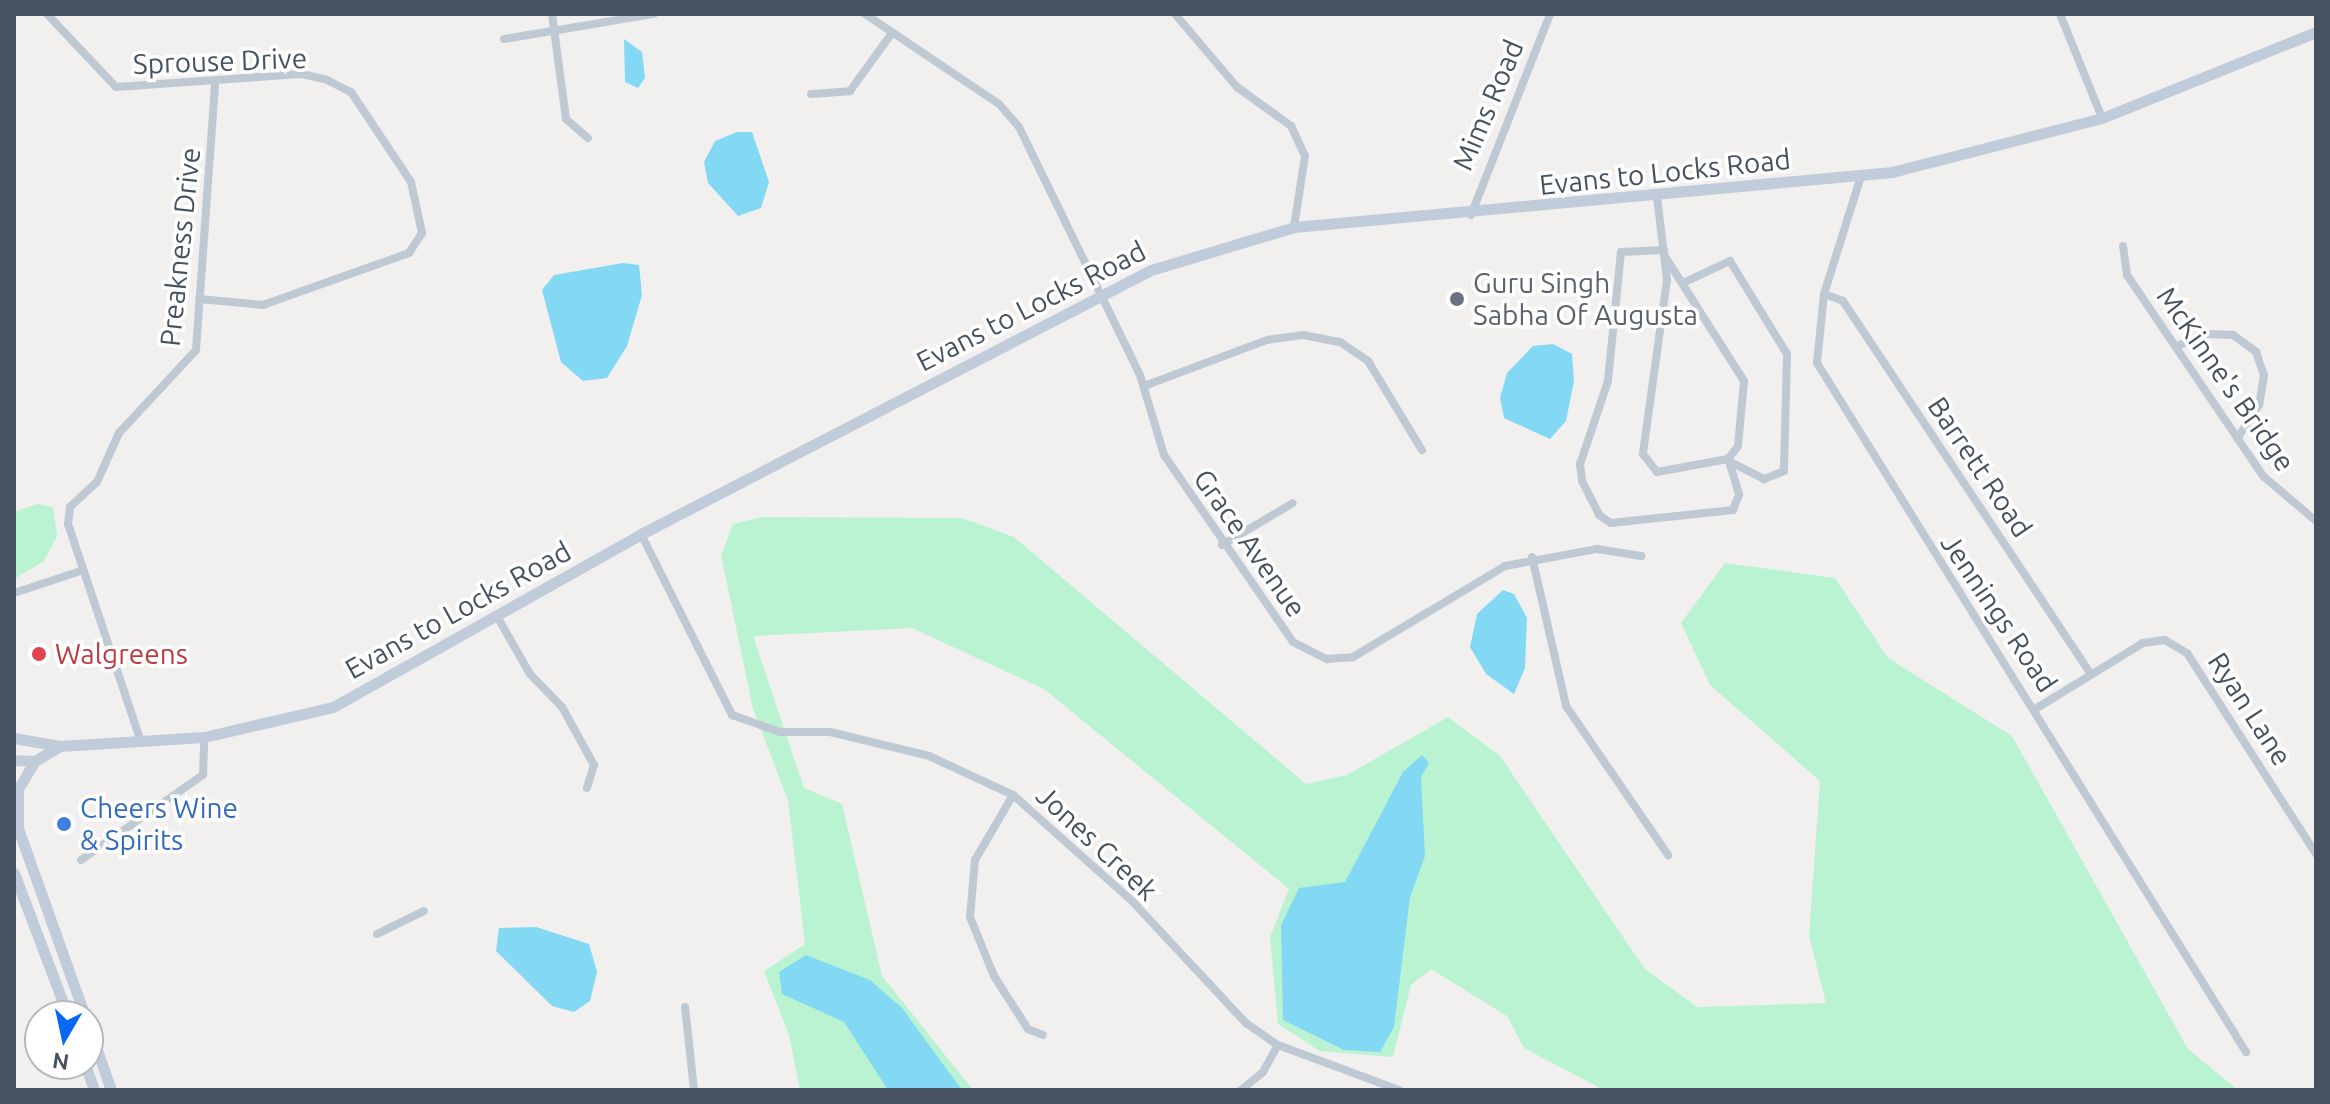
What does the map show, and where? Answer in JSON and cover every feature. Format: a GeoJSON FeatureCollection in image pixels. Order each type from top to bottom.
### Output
{"type":"FeatureCollection","features":[{"type":"Feature","properties":{"kind":"street","name":"Sprouse Drive"},"geometry":{"type":"LineString","coordinates":[[47,14],[116,87],[215,83],[302,74],[351,92],[411,182],[422,233],[409,253],[263,305],[199,299]]}},
{"type":"Feature","properties":{"kind":"street"},"geometry":{"type":"LineString","coordinates":[[552,14],[566,119],[588,138]]}},
{"type":"Feature","properties":{"kind":"street"},"geometry":{"type":"LineString","coordinates":[[504,39],[654,14]]}},
{"type":"Feature","properties":{"kind":"street","name":"Grace Avenue"},"geometry":{"type":"LineString","coordinates":[[865,14],[999,104],[1019,127],[1144,386],[1164,455],[1222,545],[1293,642],[1327,659],[1375,648],[1473,582],[1532,557],[1597,549],[1641,556]]}},
{"type":"Feature","properties":{"kind":"street"},"geometry":{"type":"LineString","coordinates":[[1175,14],[1237,87],[1291,126],[1305,156],[1294,227]]}},
{"type":"Feature","properties":{"kind":"street","name":"Mims Road"},"geometry":{"type":"LineString","coordinates":[[1470,216],[1550,14]]}},
{"type":"Feature","properties":{"kind":"street"},"geometry":{"type":"LineString","coordinates":[[2060,14],[2102,118]]}},
{"type":"Feature","properties":{"kind":"street","name":"Evans to Locks Road"},"geometry":{"type":"LineString","coordinates":[[14,738],[60,746],[204,737],[333,707],[498,618],[641,534],[1151,270],[1294,227],[1470,216],[1861,176],[2102,118],[2316,32]]}},
{"type":"Feature","properties":{"kind":"street"},"geometry":{"type":"LineString","coordinates":[[811,94],[850,91],[892,33]]}},
{"type":"Feature","properties":{"kind":"street","name":"Preakness Drive"},"geometry":{"type":"LineString","coordinates":[[141,742],[81,571],[70,507],[97,482],[119,433],[191,361],[199,299],[215,83]]}},
{"type":"Feature","properties":{"kind":"street","name":"Jennings Road"},"geometry":{"type":"LineString","coordinates":[[1861,176],[1824,294],[1817,363],[1830,391],[2037,708],[2246,1052]]}},
{"type":"Feature","properties":{"kind":"street"},"geometry":{"type":"LineString","coordinates":[[1657,197],[1664,253],[1661,367],[1643,454],[1657,472],[1728,459],[1764,479],[1784,471],[1787,354],[1730,261],[1724,258],[1683,283]]}},
{"type":"Feature","properties":{"kind":"street","name":"McKinne's Bridge"},"geometry":{"type":"LineString","coordinates":[[2123,246],[2127,275],[2237,439],[2285,500],[2316,521]]}},
{"type":"Feature","properties":{"kind":"street"},"geometry":{"type":"LineString","coordinates":[[1664,253],[1621,252],[1608,381],[1580,464],[1582,481],[1599,515],[1611,523],[1733,510],[1739,494],[1728,459]]}},
{"type":"Feature","properties":{"kind":"street"},"geometry":{"type":"LineString","coordinates":[[1664,253],[1744,381],[1738,446],[1728,459]]}},
{"type":"Feature","properties":{"kind":"street","name":"Barrett Road"},"geometry":{"type":"LineString","coordinates":[[1824,294],[1843,301],[2091,674]]}},
{"type":"Feature","properties":{"kind":"street"},"geometry":{"type":"LineString","coordinates":[[2177,346],[2207,334],[2233,335],[2256,352],[2264,375],[2259,405],[2237,439]]}},
{"type":"Feature","properties":{"kind":"street"},"geometry":{"type":"LineString","coordinates":[[1144,386],[1267,340],[1303,335],[1340,342],[1368,361],[1422,450]]}},
{"type":"Feature","properties":{"kind":"street"},"geometry":{"type":"LineString","coordinates":[[1222,545],[1293,503]]}},
{"type":"Feature","properties":{"kind":"street","name":"Jones Creek"},"geometry":{"type":"LineString","coordinates":[[641,534],[732,715],[780,732],[830,732],[929,756],[1013,795],[1121,891],[1246,1023],[1278,1045],[1399,1090]]}},
{"type":"Feature","properties":{"kind":"street"},"geometry":{"type":"LineString","coordinates":[[1532,557],[1566,706],[1668,855]]}},
{"type":"Feature","properties":{"kind":"street"},"geometry":{"type":"LineString","coordinates":[[14,593],[81,571]]}},
{"type":"Feature","properties":{"kind":"street"},"geometry":{"type":"LineString","coordinates":[[498,618],[530,674],[562,707],[594,765],[587,788]]}},
{"type":"Feature","properties":{"kind":"street","name":"Ryan Lane"},"geometry":{"type":"LineString","coordinates":[[2037,708],[2143,643],[2165,640],[2187,653],[2316,854]]}},
{"type":"Feature","properties":{"kind":"street"},"geometry":{"type":"LineString","coordinates":[[81,860],[203,775],[204,737]]}},
{"type":"Feature","properties":{"kind":"street","name":"Evans to Locks Road"},"geometry":{"type":"LineString","coordinates":[[35,761],[60,746]]}},
{"type":"Feature","properties":{"kind":"street"},"geometry":{"type":"LineString","coordinates":[[14,760],[35,761],[18,789],[19,830]]}},
{"type":"Feature","properties":{"kind":"street"},"geometry":{"type":"LineString","coordinates":[[1013,795],[975,860],[970,917],[994,976],[1028,1029],[1043,1035]]}},
{"type":"Feature","properties":{"kind":"street"},"geometry":{"type":"LineString","coordinates":[[14,817],[79,1000]]}},
{"type":"Feature","properties":{"kind":"street"},"geometry":{"type":"LineString","coordinates":[[14,873],[62,1000]]}},
{"type":"Feature","properties":{"kind":"street"},"geometry":{"type":"LineString","coordinates":[[377,934],[424,911]]}},
{"type":"Feature","properties":{"kind":"street"},"geometry":{"type":"LineString","coordinates":[[685,1007],[694,1090]]}},
{"type":"Feature","properties":{"kind":"street"},"geometry":{"type":"LineString","coordinates":[[1241,1090],[1263,1072],[1278,1045]]}},
{"type":"Feature","properties":{"kind":"street"},"geometry":{"type":"LineString","coordinates":[[104,1070],[111,1090]]}},
{"type":"Feature","properties":{"kind":"green space"},"geometry":{"type":"Polygon","coordinates":[[[37,504],[53,507],[57,536],[44,561],[14,579],[14,512],[37,504]]]}},
{"type":"Feature","properties":{"kind":"green space"},"geometry":{"type":"Polygon","coordinates":[[[763,517],[962,518],[1014,537],[1306,784],[1347,775],[1448,717],[1500,756],[1644,968],[1697,1007],[1826,1003],[1809,936],[1820,781],[1710,685],[1681,623],[1725,563],[1835,578],[1888,658],[2012,736],[2188,1049],[2238,1090],[1604,1090],[1524,1048],[1507,1016],[1431,969],[1411,985],[1393,1057],[1320,1051],[1278,1024],[1270,937],[1289,889],[1044,689],[912,628],[753,636],[804,788],[842,804],[882,976],[973,1090],[800,1090],[789,1035],[764,971],[805,944],[788,800],[753,709],[721,555],[733,524],[763,517]]]}},
{"type":"Feature","properties":{"kind":"water"},"geometry":{"type":"Polygon","coordinates":[[[624,39],[642,52],[645,78],[638,88],[625,82],[624,39]]]}},
{"type":"Feature","properties":{"kind":"water"},"geometry":{"type":"Polygon","coordinates":[[[737,132],[752,132],[769,182],[761,208],[738,216],[708,183],[704,162],[715,141],[737,132]]]}},
{"type":"Feature","properties":{"kind":"water"},"geometry":{"type":"Polygon","coordinates":[[[623,263],[639,265],[642,295],[627,346],[607,378],[583,381],[561,362],[542,290],[554,275],[623,263]]]}},
{"type":"Feature","properties":{"kind":"water"},"geometry":{"type":"Polygon","coordinates":[[[1553,344],[1572,354],[1574,381],[1566,421],[1550,439],[1504,418],[1500,398],[1507,373],[1533,346],[1553,344]]]}},
{"type":"Feature","properties":{"kind":"water"},"geometry":{"type":"Polygon","coordinates":[[[1503,590],[1514,594],[1527,618],[1525,668],[1514,694],[1486,674],[1470,647],[1477,614],[1503,590]]]}},
{"type":"Feature","properties":{"kind":"water"},"geometry":{"type":"Polygon","coordinates":[[[1422,755],[1429,763],[1421,777],[1425,856],[1410,897],[1394,1027],[1380,1052],[1344,1050],[1283,1020],[1281,925],[1299,888],[1345,882],[1403,772],[1422,755]]]}},
{"type":"Feature","properties":{"kind":"water"},"geometry":{"type":"Polygon","coordinates":[[[536,927],[589,944],[597,972],[590,1001],[574,1012],[552,1006],[496,951],[499,928],[536,927]]]}},
{"type":"Feature","properties":{"kind":"water"},"geometry":{"type":"Polygon","coordinates":[[[806,955],[870,980],[902,1008],[962,1090],[888,1090],[844,1022],[782,994],[779,972],[806,955]]]}},
{"type":"Feature","properties":{"kind":"place","name":"Guru Singh Sabha Of Augusta"},"geometry":{"type":"Point","coordinates":[1457,299]}},
{"type":"Feature","properties":{"kind":"place","name":"Walgreens"},"geometry":{"type":"Point","coordinates":[39,654]}},
{"type":"Feature","properties":{"kind":"place","name":"Cheers Wine & Spirits"},"geometry":{"type":"Point","coordinates":[64,824]}}]}
